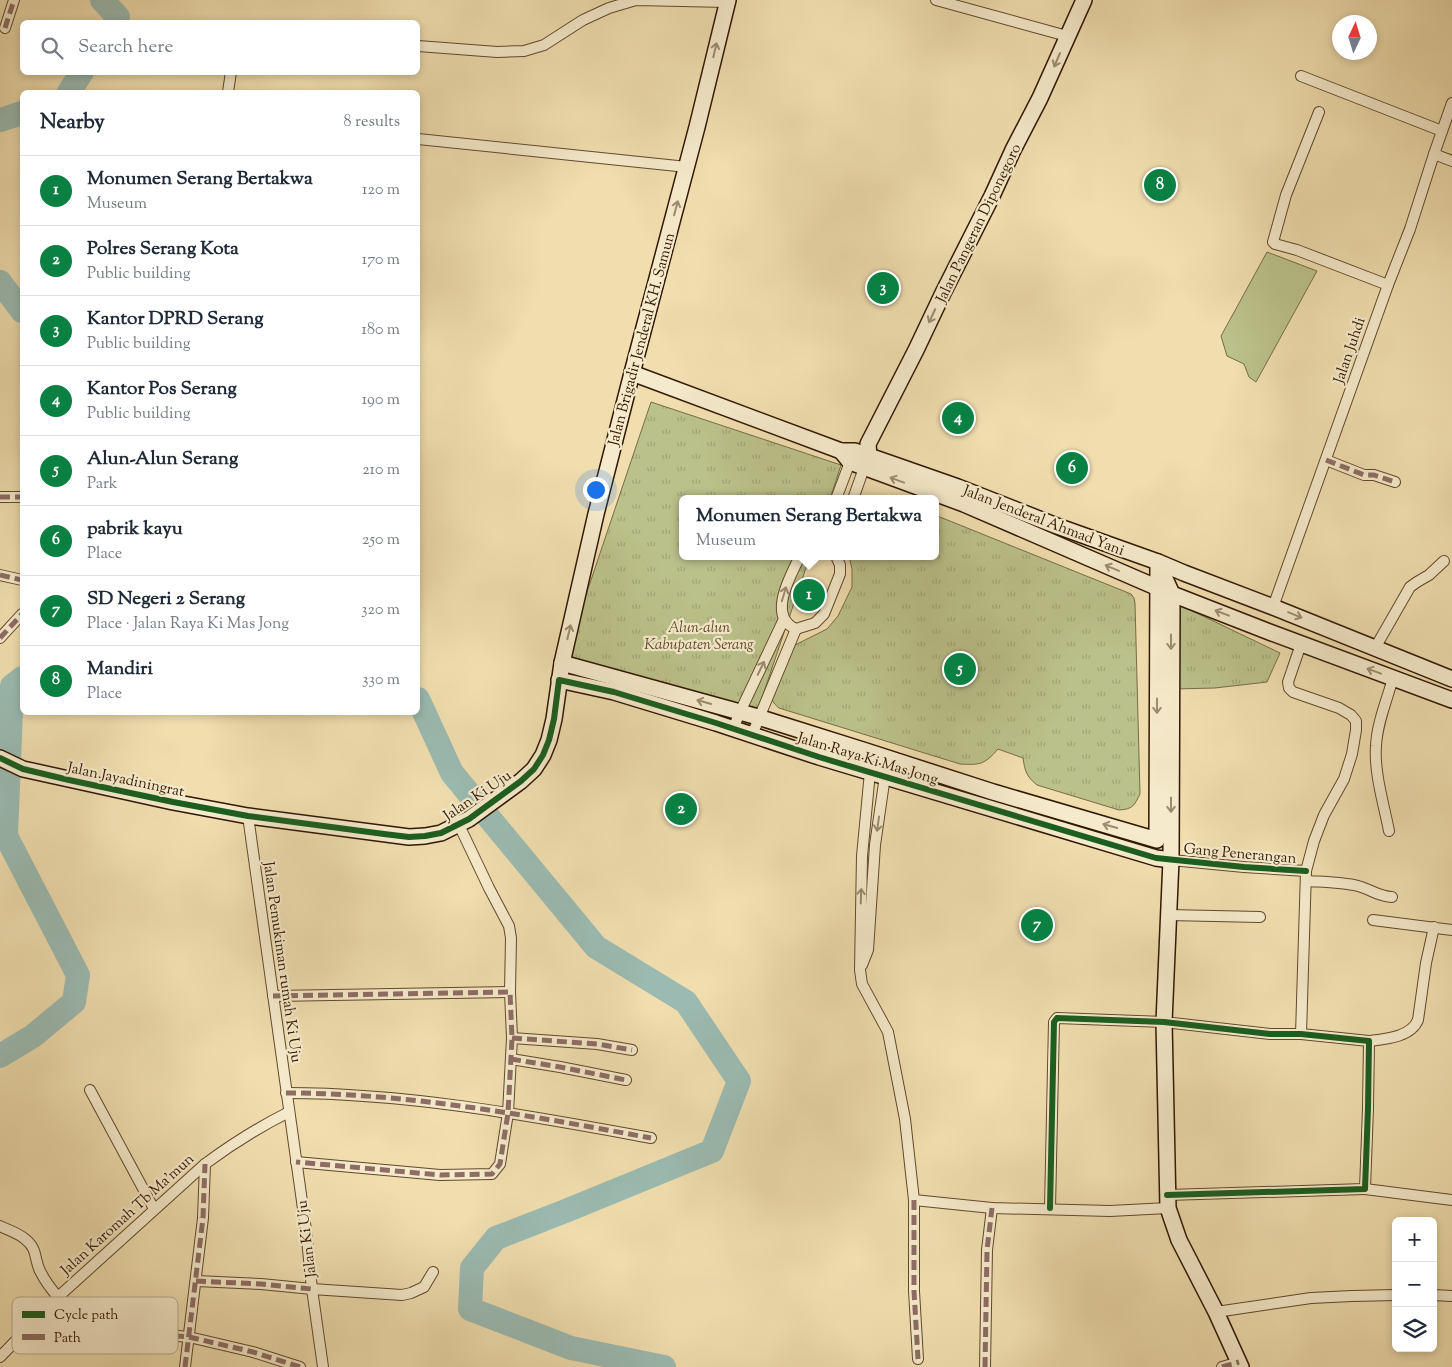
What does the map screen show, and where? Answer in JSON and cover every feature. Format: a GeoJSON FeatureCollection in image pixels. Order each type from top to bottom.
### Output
{"type":"FeatureCollection","features":[{"type":"Feature","properties":{"kind":"main road","name":"Jalan Pangeran Diponegoro"},"geometry":{"type":"LineString","coordinates":[[858,455],[916,350],[1040,98],[1084,0]]}},
{"type":"Feature","properties":{"kind":"main road","name":"Jalan Brigadir Jenderal KH. Samun"},"geometry":{"type":"LineString","coordinates":[[559,680],[601,496],[687,167],[728,1]]}},
{"type":"Feature","properties":{"kind":"main road","name":"Jalan Jenderal Ahmad Yani"},"geometry":{"type":"LineString","coordinates":[[632,373],[858,455],[958,487],[1057,526],[1158,562],[1452,679]]}},
{"type":"Feature","properties":{"kind":"main road"},"geometry":{"type":"LineString","coordinates":[[858,455],[964,504],[1172,594],[1452,700]]}},
{"type":"Feature","properties":{"kind":"main road"},"geometry":{"type":"LineString","coordinates":[[562,662],[758,717],[993,792],[1157,840],[1172,594],[1158,562]]}},
{"type":"Feature","properties":{"kind":"main road"},"geometry":{"type":"LineString","coordinates":[[1158,562],[1157,587],[1171,860],[1164,1022],[1168,1201],[1179,1240],[1240,1364]]}},
{"type":"Feature","properties":{"kind":"main road"},"geometry":{"type":"LineString","coordinates":[[1430,692],[1437,673]]}},
{"type":"Feature","properties":{"kind":"main road","name":"Jalan Raya Ki Mas Jong"},"geometry":{"type":"LineString","coordinates":[[559,680],[614,692],[1060,830],[1156,858],[1171,860]]}},
{"type":"Feature","properties":{"kind":"main road","name":"Jalan Ki Uju"},"geometry":{"type":"LineString","coordinates":[[248,816],[409,837],[441,833],[464,822],[521,781],[534,769],[543,756],[549,740],[559,680]]}},
{"type":"Feature","properties":{"kind":"main road","name":"Jalan Jayadiningrat"},"geometry":{"type":"LineString","coordinates":[[0,758],[23,769],[248,816]]}},
{"type":"Feature","properties":{"kind":"main road"},"geometry":{"type":"LineString","coordinates":[[1060,830],[1065,813]]}},
{"type":"Feature","properties":{"kind":"street"},"geometry":{"type":"LineString","coordinates":[[5,28],[14,0]]}},
{"type":"Feature","properties":{"kind":"street"},"geometry":{"type":"LineString","coordinates":[[420,46],[497,52],[524,51],[544,45],[583,20],[609,8],[636,0],[728,1]]}},
{"type":"Feature","properties":{"kind":"street"},"geometry":{"type":"LineString","coordinates":[[936,0],[1067,36]]}},
{"type":"Feature","properties":{"kind":"street"},"geometry":{"type":"LineString","coordinates":[[228,90],[231,75]]}},
{"type":"Feature","properties":{"kind":"street"},"geometry":{"type":"LineString","coordinates":[[1300,76],[1442,131]]}},
{"type":"Feature","properties":{"kind":"street","name":"Jalan Juhdi"},"geometry":{"type":"LineString","coordinates":[[1273,607],[1388,285],[1410,229],[1452,103]]}},
{"type":"Feature","properties":{"kind":"street"},"geometry":{"type":"LineString","coordinates":[[1319,112],[1286,194],[1272,242],[1388,285]]}},
{"type":"Feature","properties":{"kind":"street"},"geometry":{"type":"LineString","coordinates":[[420,139],[687,167]]}},
{"type":"Feature","properties":{"kind":"street"},"geometry":{"type":"LineString","coordinates":[[1434,154],[1452,161]]}},
{"type":"Feature","properties":{"kind":"street"},"geometry":{"type":"LineString","coordinates":[[838,495],[858,455]]}},
{"type":"Feature","properties":{"kind":"street"},"geometry":{"type":"LineString","coordinates":[[853,495],[858,455]]}},
{"type":"Feature","properties":{"kind":"street"},"geometry":{"type":"LineString","coordinates":[[1326,460],[1364,475],[1374,475],[1395,482]]}},
{"type":"Feature","properties":{"kind":"street"},"geometry":{"type":"LineString","coordinates":[[0,496],[20,497]]}},
{"type":"Feature","properties":{"kind":"street"},"geometry":{"type":"LineString","coordinates":[[798,560],[783,596],[782,603],[784,619],[789,626],[796,629],[815,623],[824,614],[840,574],[838,560]]}},
{"type":"Feature","properties":{"kind":"street"},"geometry":{"type":"LineString","coordinates":[[1375,648],[1410,587],[1429,575],[1444,561]]}},
{"type":"Feature","properties":{"kind":"street"},"geometry":{"type":"LineString","coordinates":[[0,575],[20,580]]}},
{"type":"Feature","properties":{"kind":"street"},"geometry":{"type":"LineString","coordinates":[[0,638],[20,616]]}},
{"type":"Feature","properties":{"kind":"street"},"geometry":{"type":"LineString","coordinates":[[733,728],[784,619]]}},
{"type":"Feature","properties":{"kind":"street"},"geometry":{"type":"LineString","coordinates":[[752,735],[796,629]]}},
{"type":"Feature","properties":{"kind":"street"},"geometry":{"type":"LineString","coordinates":[[1301,644],[1288,682],[1289,688],[1293,692],[1339,708],[1351,715],[1356,721],[1352,754],[1344,779],[1324,815],[1314,840],[1306,876],[1301,1034]]}},
{"type":"Feature","properties":{"kind":"street"},"geometry":{"type":"LineString","coordinates":[[1389,831],[1375,761],[1379,726],[1393,678]]}},
{"type":"Feature","properties":{"kind":"street"},"geometry":{"type":"LineString","coordinates":[[870,772],[862,856],[860,970],[862,984],[888,1032],[905,1119],[914,1200],[914,1291],[918,1359]]}},
{"type":"Feature","properties":{"kind":"street"},"geometry":{"type":"LineString","coordinates":[[860,970],[868,950],[874,854],[885,776]]}},
{"type":"Feature","properties":{"kind":"street","name":"Jalan Pemukiman rumah Ki Uju"},"geometry":{"type":"LineString","coordinates":[[248,816],[289,1112]]}},
{"type":"Feature","properties":{"kind":"street"},"geometry":{"type":"LineString","coordinates":[[296,1162],[435,1174],[492,1174],[500,1164],[508,1113],[511,1059],[511,938],[509,926],[489,888],[464,822]]}},
{"type":"Feature","properties":{"kind":"street","name":"Gang Penerangan"},"geometry":{"type":"LineString","coordinates":[[1171,860],[1244,867],[1306,876],[1349,884],[1383,897],[1392,897]]}},
{"type":"Feature","properties":{"kind":"street"},"geometry":{"type":"LineString","coordinates":[[1168,915],[1260,918]]}},
{"type":"Feature","properties":{"kind":"street"},"geometry":{"type":"LineString","coordinates":[[1373,920],[1452,930]]}},
{"type":"Feature","properties":{"kind":"street"},"geometry":{"type":"LineString","coordinates":[[1050,1208],[1055,1020],[1061,1018],[1164,1022],[1270,1034],[1301,1034],[1369,1041],[1387,1038],[1415,1027],[1418,1020],[1426,964],[1434,927]]}},
{"type":"Feature","properties":{"kind":"street"},"geometry":{"type":"LineString","coordinates":[[273,996],[510,992]]}},
{"type":"Feature","properties":{"kind":"street"},"geometry":{"type":"LineString","coordinates":[[512,1038],[597,1044],[632,1050]]}},
{"type":"Feature","properties":{"kind":"street"},"geometry":{"type":"LineString","coordinates":[[1365,1189],[1369,1041]]}},
{"type":"Feature","properties":{"kind":"street"},"geometry":{"type":"LineString","coordinates":[[511,1059],[626,1080]]}},
{"type":"Feature","properties":{"kind":"street"},"geometry":{"type":"LineString","coordinates":[[90,1090],[154,1209]]}},
{"type":"Feature","properties":{"kind":"street"},"geometry":{"type":"LineString","coordinates":[[286,1094],[391,1097],[508,1113],[651,1138]]}},
{"type":"Feature","properties":{"kind":"street","name":"Jalan Karomah Tb Ma'mun"},"geometry":{"type":"LineString","coordinates":[[58,1297],[205,1164],[230,1145],[289,1112]]}},
{"type":"Feature","properties":{"kind":"street","name":"Jalan Ki Uju"},"geometry":{"type":"LineString","coordinates":[[289,1112],[323,1367]]}},
{"type":"Feature","properties":{"kind":"street"},"geometry":{"type":"LineString","coordinates":[[185,1367],[196,1281],[205,1164]]}},
{"type":"Feature","properties":{"kind":"street"},"geometry":{"type":"LineString","coordinates":[[914,1200],[992,1208],[1110,1211],[1168,1201],[1365,1189],[1452,1200]]}},
{"type":"Feature","properties":{"kind":"street"},"geometry":{"type":"LineString","coordinates":[[985,1367],[988,1250],[992,1208]]}},
{"type":"Feature","properties":{"kind":"street"},"geometry":{"type":"LineString","coordinates":[[0,1226],[24,1238],[32,1247],[39,1268],[58,1297]]}},
{"type":"Feature","properties":{"kind":"street"},"geometry":{"type":"LineString","coordinates":[[196,1281],[402,1294],[424,1288],[433,1272]]}},
{"type":"Feature","properties":{"kind":"street"},"geometry":{"type":"LineString","coordinates":[[1216,1312],[1311,1298],[1392,1295]]}},
{"type":"Feature","properties":{"kind":"street"},"geometry":{"type":"LineString","coordinates":[[1437,1296],[1452,1296]]}},
{"type":"Feature","properties":{"kind":"street"},"geometry":{"type":"LineString","coordinates":[[178,1337],[254,1352],[300,1367]]}},
{"type":"Feature","properties":{"kind":"street","name":"Jalan Karomah Tb Ma'mun"},"geometry":{"type":"LineString","coordinates":[[0,1357],[12,1345]]}},
{"type":"Feature","properties":{"kind":"street"},"geometry":{"type":"LineString","coordinates":[[1222,1367],[1240,1364]]}},
{"type":"Feature","properties":{"kind":"green space"},"geometry":{"type":"Polygon","coordinates":[[[1267,252],[1317,271],[1256,382],[1249,377],[1244,364],[1227,356],[1221,336],[1267,252]]]}},
{"type":"Feature","properties":{"kind":"green space","name":"Alun-alun Kabupaten Serang"},"geometry":{"type":"Polygon","coordinates":[[[651,402],[841,465],[831,495],[679,495],[679,560],[809,560],[749,736],[560,672],[651,402]]]}},
{"type":"Feature","properties":{"kind":"green space"},"geometry":{"type":"Polygon","coordinates":[[[939,517],[1131,594],[1135,603],[1140,794],[1132,806],[1119,810],[1037,785],[1030,779],[1024,766],[1023,758],[998,749],[981,763],[960,764],[779,708],[774,703],[772,693],[795,645],[827,629],[838,616],[852,587],[850,560],[939,560],[939,517]]]}},
{"type":"Feature","properties":{"kind":"green space"},"geometry":{"type":"Polygon","coordinates":[[[1180,605],[1280,653],[1267,682],[1215,688],[1174,689],[1180,605]]]}},
{"type":"Feature","properties":{"kind":"waterway"},"geometry":{"type":"LineString","coordinates":[[102,0],[118,17],[116,20]]}},
{"type":"Feature","properties":{"kind":"waterway"},"geometry":{"type":"LineString","coordinates":[[70,90],[80,75]]}},
{"type":"Feature","properties":{"kind":"waterway"},"geometry":{"type":"LineString","coordinates":[[0,120],[20,114]]}},
{"type":"Feature","properties":{"kind":"waterway"},"geometry":{"type":"LineString","coordinates":[[0,282],[20,308]]}},
{"type":"Feature","properties":{"kind":"waterway"},"geometry":{"type":"LineString","coordinates":[[0,1056],[33,1036],[74,1002],[78,975],[6,836],[12,686],[20,680]]}},
{"type":"Feature","properties":{"kind":"waterway"},"geometry":{"type":"LineString","coordinates":[[420,703],[452,773],[596,947],[686,1002],[739,1081],[712,1151],[496,1238],[472,1268],[470,1309],[571,1348],[664,1367]]}},
{"type":"Feature","properties":{"kind":"marked path"},"geometry":{"type":"LineString","coordinates":[[5,28],[14,0]]}},
{"type":"Feature","properties":{"kind":"marked path"},"geometry":{"type":"LineString","coordinates":[[1326,460],[1364,475],[1374,475],[1395,482]]}},
{"type":"Feature","properties":{"kind":"marked path"},"geometry":{"type":"LineString","coordinates":[[0,497],[20,497]]}},
{"type":"Feature","properties":{"kind":"marked path"},"geometry":{"type":"LineString","coordinates":[[0,575],[20,580]]}},
{"type":"Feature","properties":{"kind":"marked path"},"geometry":{"type":"LineString","coordinates":[[0,638],[20,616]]}},
{"type":"Feature","properties":{"kind":"marked path"},"geometry":{"type":"LineString","coordinates":[[273,996],[510,992],[512,1038],[508,1113],[500,1164],[492,1174],[440,1175],[296,1162]]}},
{"type":"Feature","properties":{"kind":"marked path"},"geometry":{"type":"LineString","coordinates":[[512,1038],[597,1044],[632,1050]]}},
{"type":"Feature","properties":{"kind":"marked path"},"geometry":{"type":"LineString","coordinates":[[511,1059],[626,1080]]}},
{"type":"Feature","properties":{"kind":"marked path"},"geometry":{"type":"LineString","coordinates":[[286,1093],[332,1094],[424,1101],[515,1114],[651,1138]]}},
{"type":"Feature","properties":{"kind":"marked path"},"geometry":{"type":"LineString","coordinates":[[185,1367],[203,1218],[205,1164]]}},
{"type":"Feature","properties":{"kind":"marked path"},"geometry":{"type":"LineString","coordinates":[[914,1200],[914,1291],[918,1359]]}},
{"type":"Feature","properties":{"kind":"marked path"},"geometry":{"type":"LineString","coordinates":[[985,1367],[987,1250],[992,1208]]}},
{"type":"Feature","properties":{"kind":"marked path"},"geometry":{"type":"LineString","coordinates":[[196,1281],[312,1289]]}},
{"type":"Feature","properties":{"kind":"marked path"},"geometry":{"type":"LineString","coordinates":[[178,1336],[253,1352],[300,1367]]}},
{"type":"Feature","properties":{"kind":"marked path"},"geometry":{"type":"LineString","coordinates":[[1222,1367],[1239,1362]]}},
{"type":"Feature","properties":{"kind":"cycle path"},"geometry":{"type":"LineString","coordinates":[[0,758],[23,769],[69,780],[248,816],[409,837],[425,836],[441,833],[469,819],[521,781],[534,769],[543,755],[549,740],[559,680],[614,692],[819,757],[1156,858],[1306,871]]}},
{"type":"Feature","properties":{"kind":"cycle path"},"geometry":{"type":"LineString","coordinates":[[1050,1208],[1054,1022],[1057,1018],[1164,1022],[1270,1034],[1301,1034],[1369,1041],[1365,1189],[1167,1195]]}},
{"type":"Feature","properties":{"kind":"place","name":"Mandiri"},"geometry":{"type":"Point","coordinates":[1160,185]}},
{"type":"Feature","properties":{"kind":"place","name":"Kantor DPRD Serang"},"geometry":{"type":"Point","coordinates":[883,288]}},
{"type":"Feature","properties":{"kind":"place","name":"Kantor Pos Serang"},"geometry":{"type":"Point","coordinates":[958,418]}},
{"type":"Feature","properties":{"kind":"place","name":"pabrik kayu"},"geometry":{"type":"Point","coordinates":[1072,468]}},
{"type":"Feature","properties":{"kind":"place","name":"Monumen Serang Bertakwa"},"geometry":{"type":"Point","coordinates":[809,595]}},
{"type":"Feature","properties":{"kind":"place","name":"Alun-Alun Serang"},"geometry":{"type":"Point","coordinates":[960,669]}},
{"type":"Feature","properties":{"kind":"place","name":"Polres Serang Kota"},"geometry":{"type":"Point","coordinates":[681,809]}},
{"type":"Feature","properties":{"kind":"place","name":"SD Negeri 2 Serang"},"geometry":{"type":"Point","coordinates":[1037,925]}}]}
